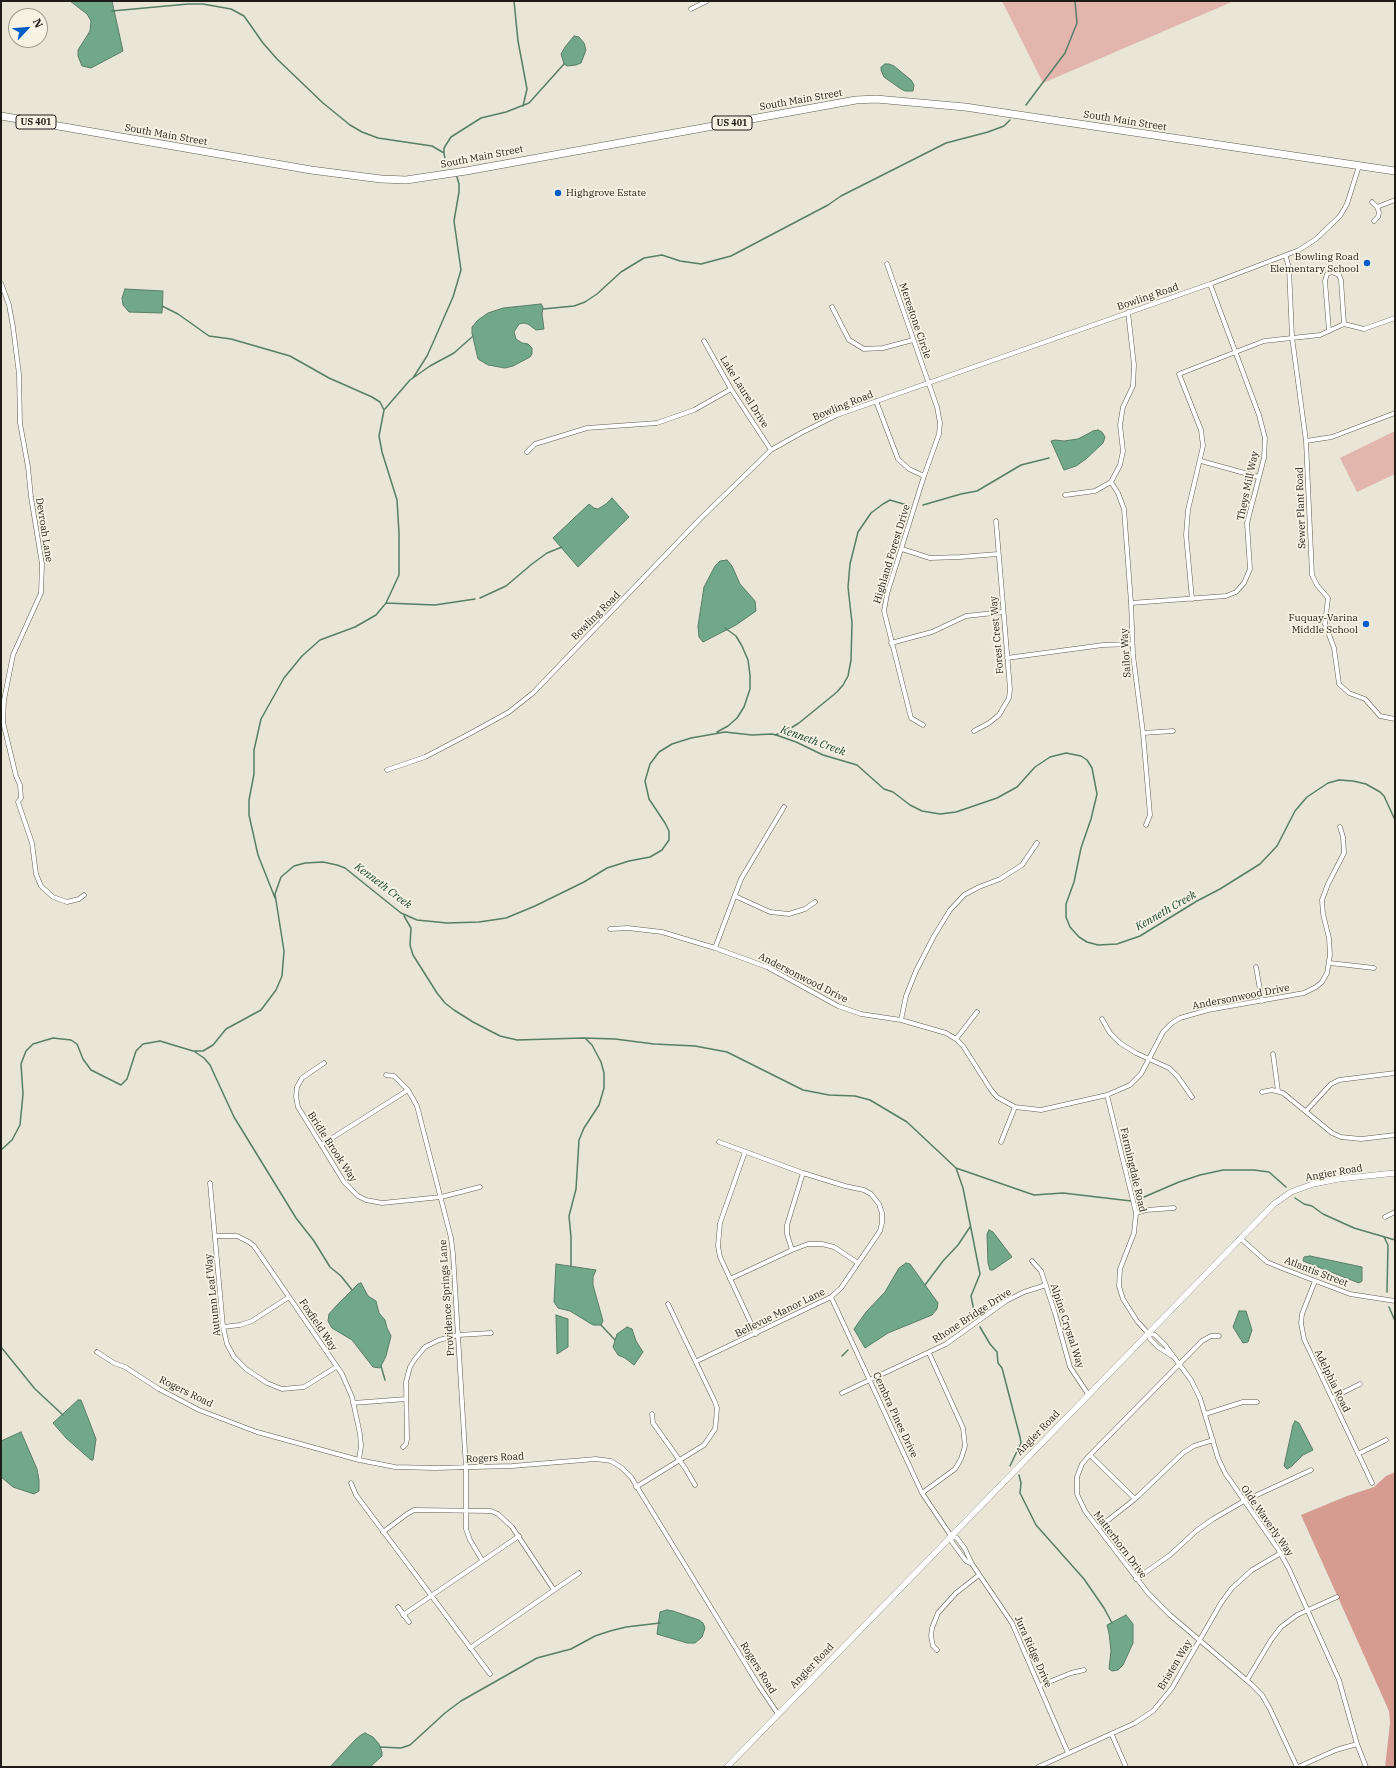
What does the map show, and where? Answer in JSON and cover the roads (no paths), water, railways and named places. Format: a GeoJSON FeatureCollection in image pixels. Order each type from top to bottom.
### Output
{"type":"FeatureCollection","features":[{"type":"Feature","properties":{"kind":"highway","name":"South Main Street"},"geometry":{"type":"LineString","coordinates":[[1,116],[311,170],[381,179],[406,180],[466,171],[856,100],[876,99],[965,107],[1395,171]]}},
{"type":"Feature","properties":{"kind":"street"},"geometry":{"type":"LineString","coordinates":[[691,10],[707,1]]}},
{"type":"Feature","properties":{"kind":"street","name":"Bowling Road"},"geometry":{"type":"LineString","coordinates":[[387,770],[425,757],[469,734],[509,712],[533,693],[701,518],[771,450],[801,432],[837,415],[1286,257],[1316,239],[1340,216],[1347,204],[1359,166]]}},
{"type":"Feature","properties":{"kind":"street"},"geometry":{"type":"LineString","coordinates":[[1377,207],[1395,200]]}},
{"type":"Feature","properties":{"kind":"street"},"geometry":{"type":"LineString","coordinates":[[1372,202],[1377,207],[1378,212],[1378,217],[1374,221]]}},
{"type":"Feature","properties":{"kind":"street","name":"Sewer Plant Road"},"geometry":{"type":"LineString","coordinates":[[1286,257],[1290,274],[1292,337],[1306,441],[1312,575],[1317,585],[1328,598],[1325,624],[1334,648],[1337,678],[1342,688],[1349,693],[1365,699],[1380,716],[1395,719]]}},
{"type":"Feature","properties":{"kind":"street","name":"Merestone Circle"},"geometry":{"type":"LineString","coordinates":[[887,264],[928,383]]}},
{"type":"Feature","properties":{"kind":"street"},"geometry":{"type":"LineString","coordinates":[[1329,331],[1325,281],[1327,274],[1332,272],[1339,276],[1341,280],[1344,324]]}},
{"type":"Feature","properties":{"kind":"street","name":"Devroah Lane"},"geometry":{"type":"LineString","coordinates":[[1,283],[9,305],[13,327],[18,374],[20,428],[28,467],[31,498],[42,564],[40,593],[13,655],[4,700],[3,722],[16,776],[20,785],[20,798],[18,802],[32,843],[36,874],[41,886],[53,897],[67,902],[79,899],[84,895]]}},
{"type":"Feature","properties":{"kind":"street","name":"Theys Mill Way"},"geometry":{"type":"LineString","coordinates":[[1131,603],[1226,596],[1236,592],[1244,583],[1250,569],[1247,523],[1264,458],[1265,438],[1259,415],[1210,284]]}},
{"type":"Feature","properties":{"kind":"street"},"geometry":{"type":"LineString","coordinates":[[832,307],[849,340],[864,349],[882,348],[913,340]]}},
{"type":"Feature","properties":{"kind":"street"},"geometry":{"type":"LineString","coordinates":[[1065,495],[1095,491],[1111,482],[1120,465],[1123,452],[1120,425],[1123,407],[1133,386],[1134,365],[1128,312]]}},
{"type":"Feature","properties":{"kind":"street"},"geometry":{"type":"LineString","coordinates":[[1192,599],[1186,535],[1188,510],[1201,461],[1203,446],[1201,430],[1179,374],[1264,341],[1320,334],[1344,324],[1364,329],[1395,318]]}},
{"type":"Feature","properties":{"kind":"street","name":"Lake Laurel Drive"},"geometry":{"type":"LineString","coordinates":[[704,341],[731,389],[771,450]]}},
{"type":"Feature","properties":{"kind":"street","name":"Highland Forest Drive"},"geometry":{"type":"LineString","coordinates":[[923,724],[911,718],[884,611],[887,594],[924,476],[939,434],[937,408],[928,383]]}},
{"type":"Feature","properties":{"kind":"street"},"geometry":{"type":"LineString","coordinates":[[527,452],[535,444],[587,428],[657,423],[694,410],[731,389]]}},
{"type":"Feature","properties":{"kind":"street"},"geometry":{"type":"LineString","coordinates":[[876,401],[898,459],[909,469],[924,476]]}},
{"type":"Feature","properties":{"kind":"street"},"geometry":{"type":"LineString","coordinates":[[1306,441],[1332,437],[1395,413]]}},
{"type":"Feature","properties":{"kind":"street"},"geometry":{"type":"LineString","coordinates":[[1201,461],[1259,477]]}},
{"type":"Feature","properties":{"kind":"street","name":"Sailor Way"},"geometry":{"type":"LineString","coordinates":[[1111,482],[1118,493],[1124,509],[1131,603],[1132,644],[1143,733],[1150,815],[1146,825]]}},
{"type":"Feature","properties":{"kind":"street","name":"Forest Crest Way"},"geometry":{"type":"LineString","coordinates":[[974,731],[989,723],[999,715],[1007,703],[1010,688],[996,521]]}},
{"type":"Feature","properties":{"kind":"street"},"geometry":{"type":"LineString","coordinates":[[902,549],[930,558],[998,554]]}},
{"type":"Feature","properties":{"kind":"street"},"geometry":{"type":"LineString","coordinates":[[891,643],[932,632],[966,616],[1003,612]]}},
{"type":"Feature","properties":{"kind":"street"},"geometry":{"type":"LineString","coordinates":[[1007,658],[1103,645],[1132,644]]}},
{"type":"Feature","properties":{"kind":"street"},"geometry":{"type":"LineString","coordinates":[[1143,733],[1173,731]]}},
{"type":"Feature","properties":{"kind":"street"},"geometry":{"type":"LineString","coordinates":[[715,948],[741,879],[784,807]]}},
{"type":"Feature","properties":{"kind":"street","name":"Andersonwood Drive"},"geometry":{"type":"LineString","coordinates":[[610,929],[628,928],[662,932],[715,948],[767,968],[838,1006],[861,1014],[901,1020],[946,1033],[956,1039],[963,1046],[991,1090],[998,1097],[1015,1107],[1041,1110],[1107,1095],[1130,1085],[1141,1074],[1163,1032],[1180,1018],[1208,1010],[1304,993],[1316,987],[1325,978],[1330,963],[1330,946],[1322,904],[1324,892],[1344,853],[1343,837],[1340,827]]}},
{"type":"Feature","properties":{"kind":"street"},"geometry":{"type":"LineString","coordinates":[[901,1020],[906,996],[916,971],[934,936],[950,910],[964,895],[979,887],[1000,879],[1022,865],[1037,844]]}},
{"type":"Feature","properties":{"kind":"street"},"geometry":{"type":"LineString","coordinates":[[735,896],[770,912],[783,914],[789,914],[806,909],[815,902]]}},
{"type":"Feature","properties":{"kind":"street"},"geometry":{"type":"LineString","coordinates":[[1330,963],[1374,968]]}},
{"type":"Feature","properties":{"kind":"street"},"geometry":{"type":"LineString","coordinates":[[1256,967],[1262,1001]]}},
{"type":"Feature","properties":{"kind":"street"},"geometry":{"type":"LineString","coordinates":[[956,1039],[977,1012]]}},
{"type":"Feature","properties":{"kind":"street"},"geometry":{"type":"LineString","coordinates":[[1102,1019],[1120,1043],[1149,1060],[1164,1065],[1174,1073],[1192,1097]]}},
{"type":"Feature","properties":{"kind":"street"},"geometry":{"type":"LineString","coordinates":[[1273,1054],[1278,1091]]}},
{"type":"Feature","properties":{"kind":"street","name":"Bridle Brook Way"},"geometry":{"type":"LineString","coordinates":[[324,1063],[308,1072],[302,1078],[297,1087],[296,1098],[298,1107],[302,1114],[350,1189],[366,1200],[382,1203],[441,1197],[480,1187]]}},
{"type":"Feature","properties":{"kind":"street"},"geometry":{"type":"LineString","coordinates":[[1306,1111],[1331,1084],[1339,1080],[1395,1073]]}},
{"type":"Feature","properties":{"kind":"street","name":"Providence Springs Lane"},"geometry":{"type":"LineString","coordinates":[[386,1074],[394,1076],[408,1090],[419,1112],[454,1254],[466,1468],[465,1524],[467,1535],[482,1560]]}},
{"type":"Feature","properties":{"kind":"street"},"geometry":{"type":"LineString","coordinates":[[321,1145],[408,1090]]}},
{"type":"Feature","properties":{"kind":"street"},"geometry":{"type":"LineString","coordinates":[[1262,1092],[1272,1090],[1283,1093],[1332,1133],[1341,1137],[1361,1138],[1395,1135]]}},
{"type":"Feature","properties":{"kind":"street","name":"Farmingdale Road"},"geometry":{"type":"LineString","coordinates":[[1107,1095],[1136,1213],[1134,1233],[1120,1270],[1120,1286],[1123,1299],[1128,1308],[1137,1321],[1148,1332]]}},
{"type":"Feature","properties":{"kind":"street"},"geometry":{"type":"LineString","coordinates":[[1001,1142],[1015,1107]]}},
{"type":"Feature","properties":{"kind":"street","name":"Bellevue Manor Lane"},"geometry":{"type":"LineString","coordinates":[[696,1362],[831,1297],[841,1288],[880,1231],[882,1213],[879,1204],[871,1194],[864,1190],[845,1186],[803,1173],[719,1142]]}},
{"type":"Feature","properties":{"kind":"street"},"geometry":{"type":"LineString","coordinates":[[746,1152],[720,1223],[718,1237],[720,1257],[756,1334]]}},
{"type":"Feature","properties":{"kind":"street"},"geometry":{"type":"LineString","coordinates":[[792,1250],[787,1234],[787,1225],[803,1173]]}},
{"type":"Feature","properties":{"kind":"street","name":"Angier Road"},"geometry":{"type":"LineString","coordinates":[[727,1767],[1274,1204],[1299,1188],[1333,1180],[1395,1173]]}},
{"type":"Feature","properties":{"kind":"street","name":"Autumn Leaf Way"},"geometry":{"type":"LineString","coordinates":[[210,1183],[223,1327],[227,1344],[240,1364],[267,1383],[276,1387],[290,1389],[304,1387],[336,1367]]}},
{"type":"Feature","properties":{"kind":"street"},"geometry":{"type":"LineString","coordinates":[[1136,1213],[1146,1210],[1174,1208]]}},
{"type":"Feature","properties":{"kind":"street"},"geometry":{"type":"LineString","coordinates":[[1385,1217],[1395,1212]]}},
{"type":"Feature","properties":{"kind":"street","name":"Foxfield Way"},"geometry":{"type":"LineString","coordinates":[[215,1236],[231,1235],[249,1242],[259,1252],[336,1367],[346,1383],[353,1403],[362,1441],[359,1460]]}},
{"type":"Feature","properties":{"kind":"street","name":"Atlantis Street"},"geometry":{"type":"LineString","coordinates":[[1240,1238],[1267,1262],[1350,1294],[1395,1301]]}},
{"type":"Feature","properties":{"kind":"street"},"geometry":{"type":"LineString","coordinates":[[730,1279],[808,1244],[822,1244],[834,1247],[858,1263]]}},
{"type":"Feature","properties":{"kind":"street","name":"Alpine Crystal Way"},"geometry":{"type":"LineString","coordinates":[[1032,1261],[1040,1269],[1046,1285],[1068,1363],[1088,1394]]}},
{"type":"Feature","properties":{"kind":"street","name":"Adelphia Road"},"geometry":{"type":"LineString","coordinates":[[1315,1281],[1302,1314],[1302,1331],[1308,1350],[1372,1484]]}},
{"type":"Feature","properties":{"kind":"street","name":"Rhone Bridge Drive"},"geometry":{"type":"LineString","coordinates":[[842,1393],[929,1353],[955,1339],[1010,1299],[1046,1285]]}},
{"type":"Feature","properties":{"kind":"street"},"geometry":{"type":"LineString","coordinates":[[223,1327],[252,1322],[289,1297]]}},
{"type":"Feature","properties":{"kind":"street","name":"Cembra Pines Drive"},"geometry":{"type":"LineString","coordinates":[[831,1297],[922,1493],[951,1536]]}},
{"type":"Feature","properties":{"kind":"street"},"geometry":{"type":"LineString","coordinates":[[636,1487],[704,1445],[715,1429],[715,1402],[668,1304]]}},
{"type":"Feature","properties":{"kind":"street","name":"Olde Waverly Way"},"geometry":{"type":"LineString","coordinates":[[1148,1332],[1150,1339],[1158,1347],[1172,1356],[1196,1388],[1225,1473],[1281,1553],[1340,1680],[1357,1744],[1366,1767]]}},
{"type":"Feature","properties":{"kind":"street"},"geometry":{"type":"LineString","coordinates":[[403,1447],[406,1444],[407,1439],[406,1399],[408,1374],[414,1359],[425,1347],[439,1340],[458,1335],[491,1333]]}},
{"type":"Feature","properties":{"kind":"street","name":"Matterhorn Drive"},"geometry":{"type":"LineString","coordinates":[[1219,1336],[1211,1336],[1205,1339],[1090,1455],[1082,1464],[1076,1490],[1082,1507],[1136,1579],[1165,1611],[1258,1691],[1268,1704],[1298,1767]]}},
{"type":"Feature","properties":{"kind":"street","name":"Rogers Road"},"geometry":{"type":"LineString","coordinates":[[97,1352],[159,1389],[199,1410],[257,1432],[359,1460],[395,1467],[466,1468],[596,1459],[611,1461],[622,1468],[636,1487],[778,1714]]}},
{"type":"Feature","properties":{"kind":"street"},"geometry":{"type":"LineString","coordinates":[[922,1493],[955,1469],[961,1459],[965,1446],[963,1428],[929,1353]]}},
{"type":"Feature","properties":{"kind":"street"},"geometry":{"type":"LineString","coordinates":[[1332,1398],[1360,1384]]}},
{"type":"Feature","properties":{"kind":"street"},"geometry":{"type":"LineString","coordinates":[[353,1403],[406,1399]]}},
{"type":"Feature","properties":{"kind":"street"},"geometry":{"type":"LineString","coordinates":[[1205,1414],[1243,1402],[1257,1402]]}},
{"type":"Feature","properties":{"kind":"street"},"geometry":{"type":"LineString","coordinates":[[652,1414],[653,1423],[696,1485]]}},
{"type":"Feature","properties":{"kind":"street"},"geometry":{"type":"LineString","coordinates":[[1098,1528],[1135,1499],[1183,1452],[1213,1440]]}},
{"type":"Feature","properties":{"kind":"street"},"geometry":{"type":"LineString","coordinates":[[1358,1454],[1386,1440]]}},
{"type":"Feature","properties":{"kind":"street"},"geometry":{"type":"LineString","coordinates":[[1090,1455],[1135,1499]]}},
{"type":"Feature","properties":{"kind":"street"},"geometry":{"type":"LineString","coordinates":[[1136,1579],[1170,1556],[1204,1524],[1244,1501],[1312,1470]]}},
{"type":"Feature","properties":{"kind":"street"},"geometry":{"type":"LineString","coordinates":[[351,1483],[356,1495],[490,1674]]}},
{"type":"Feature","properties":{"kind":"street"},"geometry":{"type":"LineString","coordinates":[[383,1532],[414,1510],[485,1510],[498,1514],[519,1536],[554,1590]]}},
{"type":"Feature","properties":{"kind":"street"},"geometry":{"type":"LineString","coordinates":[[403,1615],[519,1536]]}},
{"type":"Feature","properties":{"kind":"street","name":"Jura Ridge Drive"},"geometry":{"type":"LineString","coordinates":[[951,1536],[952,1542],[966,1561],[972,1564],[1012,1623],[1068,1753]]}},
{"type":"Feature","properties":{"kind":"street","name":"Bristen Way"},"geometry":{"type":"LineString","coordinates":[[1038,1767],[1112,1735],[1143,1718],[1163,1700],[1172,1688],[1221,1603],[1236,1584],[1252,1570],[1281,1553]]}},
{"type":"Feature","properties":{"kind":"street"},"geometry":{"type":"LineString","coordinates":[[470,1648],[579,1573]]}},
{"type":"Feature","properties":{"kind":"street"},"geometry":{"type":"LineString","coordinates":[[937,1650],[933,1646],[931,1636],[932,1628],[938,1613],[956,1593],[979,1575]]}},
{"type":"Feature","properties":{"kind":"street"},"geometry":{"type":"LineString","coordinates":[[1247,1680],[1278,1630],[1290,1619],[1337,1597]]}},
{"type":"Feature","properties":{"kind":"street"},"geometry":{"type":"LineString","coordinates":[[398,1608],[409,1622]]}},
{"type":"Feature","properties":{"kind":"street"},"geometry":{"type":"LineString","coordinates":[[1039,1686],[1071,1672],[1084,1670]]}},
{"type":"Feature","properties":{"kind":"street"},"geometry":{"type":"LineString","coordinates":[[1112,1735],[1126,1767]]}},
{"type":"Feature","properties":{"kind":"street"},"geometry":{"type":"LineString","coordinates":[[1298,1767],[1336,1750],[1357,1744]]}},
{"type":"Feature","properties":{"kind":"waterway"},"geometry":{"type":"LineString","coordinates":[[514,1],[518,41],[527,89],[523,106]]}},
{"type":"Feature","properties":{"kind":"waterway"},"geometry":{"type":"LineString","coordinates":[[1026,105],[1065,53],[1077,23],[1075,1]]}},
{"type":"Feature","properties":{"kind":"waterway"},"geometry":{"type":"LineString","coordinates":[[112,11],[188,4],[203,4],[231,9],[244,16],[263,43],[277,59],[323,103],[350,125],[362,132],[378,138],[432,146],[444,153]]}},
{"type":"Feature","properties":{"kind":"waterway"},"geometry":{"type":"LineString","coordinates":[[451,167],[445,159],[444,153],[444,148],[451,137],[481,118],[506,112],[529,103],[564,64]]}},
{"type":"Feature","properties":{"kind":"waterway"},"geometry":{"type":"LineString","coordinates":[[543,309],[574,306],[585,302],[597,294],[621,272],[644,258],[662,255],[680,261],[701,264],[731,256],[828,205],[841,196],[946,143],[988,132],[1004,126],[1010,120]]}},
{"type":"Feature","properties":{"kind":"waterway"},"geometry":{"type":"LineString","coordinates":[[413,378],[432,345],[453,297],[461,270],[454,221],[459,192],[457,177]]}},
{"type":"Feature","properties":{"kind":"waterway"},"geometry":{"type":"LineString","coordinates":[[162,306],[178,314],[209,336],[231,339],[290,356],[329,378],[372,397],[380,402],[384,410]]}},
{"type":"Feature","properties":{"kind":"waterway"},"geometry":{"type":"LineString","coordinates":[[275,898],[258,855],[249,815],[249,800],[254,774],[254,750],[261,719],[284,678],[302,656],[320,640],[355,627],[376,615],[386,603],[399,575],[399,533],[397,500],[382,452],[379,436],[384,410],[410,380],[430,366],[454,353],[472,337]]}},
{"type":"Feature","properties":{"kind":"waterway"},"geometry":{"type":"LineString","coordinates":[[923,505],[977,491],[1021,465],[1049,458]]}},
{"type":"Feature","properties":{"kind":"waterway"},"geometry":{"type":"LineString","coordinates":[[775,735],[786,731],[799,723],[837,692],[843,685],[848,676],[851,660],[852,623],[848,587],[850,564],[858,532],[871,513],[890,500],[910,506]]}},
{"type":"Feature","properties":{"kind":"waterway"},"geometry":{"type":"LineString","coordinates":[[480,598],[506,586],[547,553],[562,547]]}},
{"type":"Feature","properties":{"kind":"waterway"},"geometry":{"type":"LineString","coordinates":[[386,603],[435,605],[475,599]]}},
{"type":"Feature","properties":{"kind":"waterway"},"geometry":{"type":"LineString","coordinates":[[717,732],[728,726],[737,718],[744,707],[750,689],[748,660],[736,636],[725,628]]}},
{"type":"Feature","properties":{"kind":"waterway","name":"Kenneth Creek"},"geometry":{"type":"LineString","coordinates":[[1,1150],[12,1140],[20,1125],[23,1094],[21,1064],[26,1051],[33,1044],[53,1038],[71,1040],[77,1044],[83,1059],[91,1070],[121,1085],[127,1079],[136,1051],[143,1044],[160,1041],[193,1051],[203,1051],[213,1045],[226,1029],[261,1010],[276,990],[282,976],[284,951],[275,894],[281,877],[294,866],[305,863],[323,862],[345,868],[401,913],[417,920],[447,923],[479,922],[506,918],[535,906],[584,882],[607,868],[629,861],[650,857],[662,850],[669,840],[669,831],[649,799],[645,781],[650,764],[659,752],[672,744],[691,738],[725,732],[752,735],[772,734],[779,736],[796,742],[823,755],[857,765],[884,789],[893,792],[910,805],[922,811],[940,814],[956,812],[997,798],[1017,787],[1035,767],[1050,757],[1066,753],[1081,756],[1087,760],[1092,768],[1097,794],[1091,819],[1081,848],[1074,882],[1066,904],[1066,917],[1070,927],[1079,937],[1087,942],[1098,945],[1117,944],[1140,936],[1260,864],[1277,846],[1295,811],[1307,797],[1328,783],[1339,780],[1366,784],[1384,796],[1395,820]]}},
{"type":"Feature","properties":{"kind":"waterway"},"geometry":{"type":"LineString","coordinates":[[404,916],[411,928],[410,945],[413,955],[437,993],[445,1003],[454,1010],[500,1036],[517,1040],[583,1038],[615,1039],[654,1044],[695,1046],[727,1052],[803,1090],[829,1095],[855,1096],[870,1100],[907,1122],[956,1168],[963,1188],[980,1274],[971,1296],[975,1316]]}},
{"type":"Feature","properties":{"kind":"waterway"},"geometry":{"type":"LineString","coordinates":[[571,1266],[569,1216],[576,1189],[579,1140],[584,1128],[599,1105],[604,1088],[604,1073],[601,1062],[592,1045],[586,1039]]}},
{"type":"Feature","properties":{"kind":"waterway"},"geometry":{"type":"LineString","coordinates":[[195,1052],[204,1058],[210,1065],[234,1117],[296,1218],[314,1241],[330,1267],[341,1276],[352,1290]]}},
{"type":"Feature","properties":{"kind":"waterway"},"geometry":{"type":"LineString","coordinates":[[956,1168],[1034,1195],[1063,1193],[1131,1201]]}},
{"type":"Feature","properties":{"kind":"waterway"},"geometry":{"type":"LineString","coordinates":[[1137,1200],[1179,1182],[1200,1175],[1223,1170],[1254,1170],[1269,1172],[1286,1187]]}},
{"type":"Feature","properties":{"kind":"waterway"},"geometry":{"type":"LineString","coordinates":[[1295,1198],[1304,1204],[1312,1206],[1323,1214],[1354,1228],[1395,1240]]}},
{"type":"Feature","properties":{"kind":"waterway"},"geometry":{"type":"LineString","coordinates":[[925,1285],[943,1261],[958,1245],[970,1227]]}},
{"type":"Feature","properties":{"kind":"waterway"},"geometry":{"type":"LineString","coordinates":[[1384,1237],[1388,1245],[1387,1292]]}},
{"type":"Feature","properties":{"kind":"waterway"},"geometry":{"type":"LineString","coordinates":[[1389,1307],[1395,1321]]}},
{"type":"Feature","properties":{"kind":"waterway"},"geometry":{"type":"LineString","coordinates":[[601,1325],[615,1340]]}},
{"type":"Feature","properties":{"kind":"waterway"},"geometry":{"type":"LineString","coordinates":[[980,1327],[990,1344],[997,1352],[998,1363],[1002,1368],[1020,1437],[1021,1443],[1010,1466]]}},
{"type":"Feature","properties":{"kind":"waterway"},"geometry":{"type":"LineString","coordinates":[[1,1347],[35,1389],[63,1415]]}},
{"type":"Feature","properties":{"kind":"waterway"},"geometry":{"type":"LineString","coordinates":[[842,1356],[848,1350]]}},
{"type":"Feature","properties":{"kind":"waterway"},"geometry":{"type":"LineString","coordinates":[[381,1366],[385,1380]]}},
{"type":"Feature","properties":{"kind":"waterway"},"geometry":{"type":"LineString","coordinates":[[1019,1475],[1021,1483],[1020,1493],[1036,1525],[1084,1579],[1104,1608],[1112,1623]]}},
{"type":"Feature","properties":{"kind":"waterway"},"geometry":{"type":"LineString","coordinates":[[380,1747],[401,1748],[410,1745],[445,1713],[461,1701],[537,1658],[571,1649],[595,1636],[610,1631],[626,1627],[660,1623]]}},
{"type":"Feature","properties":{"kind":"place","name":"Highgrove Estate"},"geometry":{"type":"Point","coordinates":[558,193]}},
{"type":"Feature","properties":{"kind":"place","name":"Bowling Road Elementary School"},"geometry":{"type":"Point","coordinates":[1367,263]}},
{"type":"Feature","properties":{"kind":"place","name":"Fuquay-Varina Middle School"},"geometry":{"type":"Point","coordinates":[1366,624]}}]}
